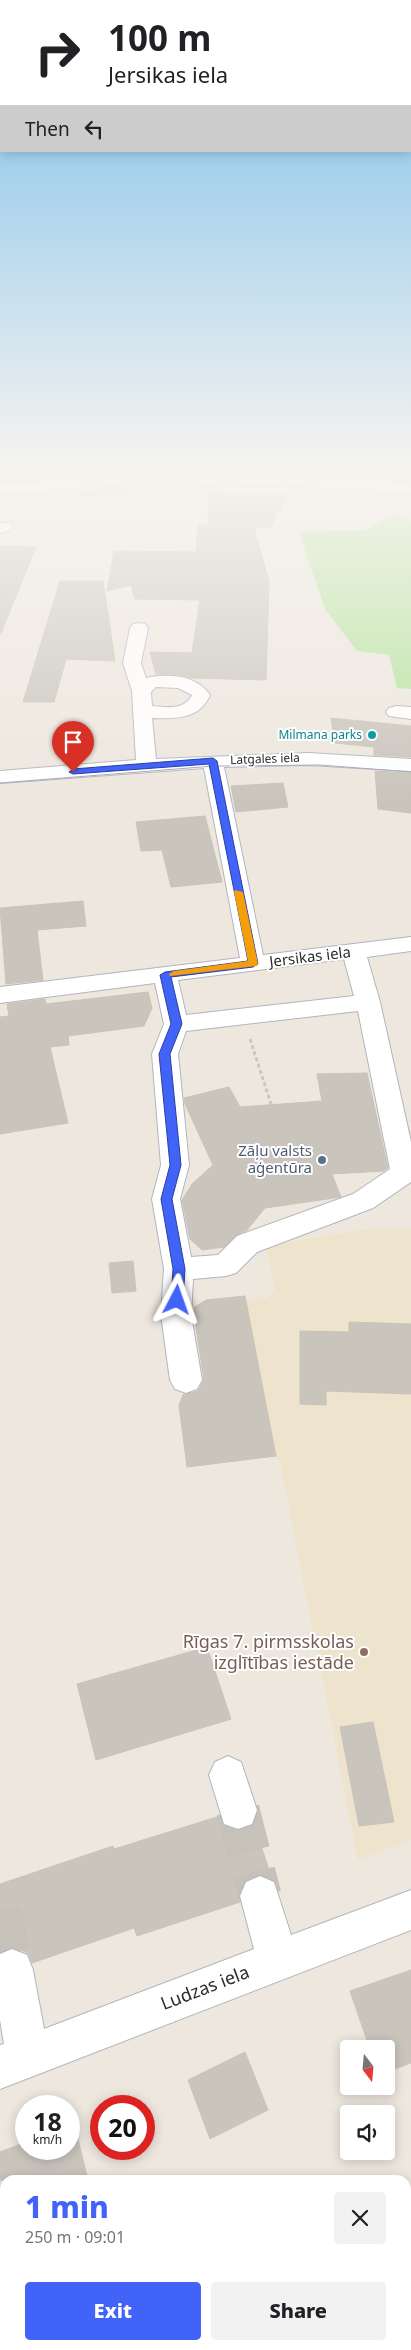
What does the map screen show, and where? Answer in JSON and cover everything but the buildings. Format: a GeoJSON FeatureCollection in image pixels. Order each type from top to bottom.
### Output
{"type":"FeatureCollection","features":[{"type":"Feature","properties":{"kind":"street"},"geometry":{"type":"LineString","coordinates":[[140,628],[132,663],[141,691],[146,766]]}},
{"type":"Feature","properties":{"kind":"street"},"geometry":{"type":"LineString","coordinates":[[141,691],[152,682],[190,684],[199,689],[202,695],[198,705],[186,711],[142,712]]}},
{"type":"Feature","properties":{"kind":"street","name":"Latgales iela"},"geometry":{"type":"LineString","coordinates":[[0,777],[213,761],[330,758],[411,765]]}},
{"type":"Feature","properties":{"kind":"street"},"geometry":{"type":"LineString","coordinates":[[213,761],[253,964]]}},
{"type":"Feature","properties":{"kind":"street","name":"Jersikas iela"},"geometry":{"type":"LineString","coordinates":[[0,995],[411,944]]}},
{"type":"Feature","properties":{"kind":"street"},"geometry":{"type":"LineString","coordinates":[[179,1269],[226,1265],[247,1244],[363,1201],[404,1173],[368,1002],[354,951]]}},
{"type":"Feature","properties":{"kind":"street"},"geometry":{"type":"LineString","coordinates":[[165,975],[176,1024],[165,1054],[175,1165],[166,1199],[179,1269],[176,1315],[186,1380]]}},
{"type":"Feature","properties":{"kind":"street"},"geometry":{"type":"LineString","coordinates":[[176,1024],[368,1002]]}},
{"type":"Feature","properties":{"kind":"street"},"geometry":{"type":"LineString","coordinates":[[260,1896],[278,1961]]}},
{"type":"Feature","properties":{"kind":"street","name":"Ludzas iela"},"geometry":{"type":"LineString","coordinates":[[14,2062],[411,1910]]}},
{"type":"Feature","properties":{"kind":"street"},"geometry":{"type":"LineString","coordinates":[[12,1970],[14,2062]]}},
{"type":"Feature","properties":{"kind":"shaded area","name":"Rīgas 7. pirmsskolas izglītības iestāde"},"geometry":{"type":"Polygon","coordinates":[[[374,1228],[411,1229],[411,1840],[358,1860],[280,1463],[276,1456],[246,1301],[267,1298],[275,1290],[266,1246],[374,1228]]]}},
{"type":"Feature","properties":{"kind":"green space"},"geometry":{"type":"Polygon","coordinates":[[[314,578],[411,578],[411,689],[397,688],[389,655],[357,651],[325,609],[314,578]]]}},
{"type":"Feature","properties":{"kind":"tunnel"},"geometry":{"type":"LineString","coordinates":[[238,1810],[260,1896]]}},
{"type":"Feature","properties":{"kind":"tunnel"},"geometry":{"type":"LineString","coordinates":[[0,1911],[12,1970]]}},
{"type":"Feature","properties":{"kind":"tram line"},"geometry":{"type":"LineString","coordinates":[[0,783],[214,766],[320,765],[411,772]]}},
{"type":"Feature","properties":{"kind":"slow traffic"},"geometry":{"type":"LineString","coordinates":[[174,974],[253,964],[239,892]]}},
{"type":"Feature","properties":{"kind":"place","name":"Milmana parks"},"geometry":{"type":"Point","coordinates":[372,735]}},
{"type":"Feature","properties":{"kind":"place","name":"Zāļu valsts aģentūra"},"geometry":{"type":"Point","coordinates":[322,1160]}},
{"type":"Feature","properties":{"kind":"place","name":"Rīgas 7. pirmsskolas izglītības iestāde"},"geometry":{"type":"Point","coordinates":[364,1652]}},
{"type":"Feature","properties":{"kind":"route"},"geometry":{"type":"LineString","coordinates":[[73,772],[213,761],[253,964],[165,975],[176,1024],[165,1054],[175,1165],[166,1199],[179,1269],[177,1300]]}}]}
